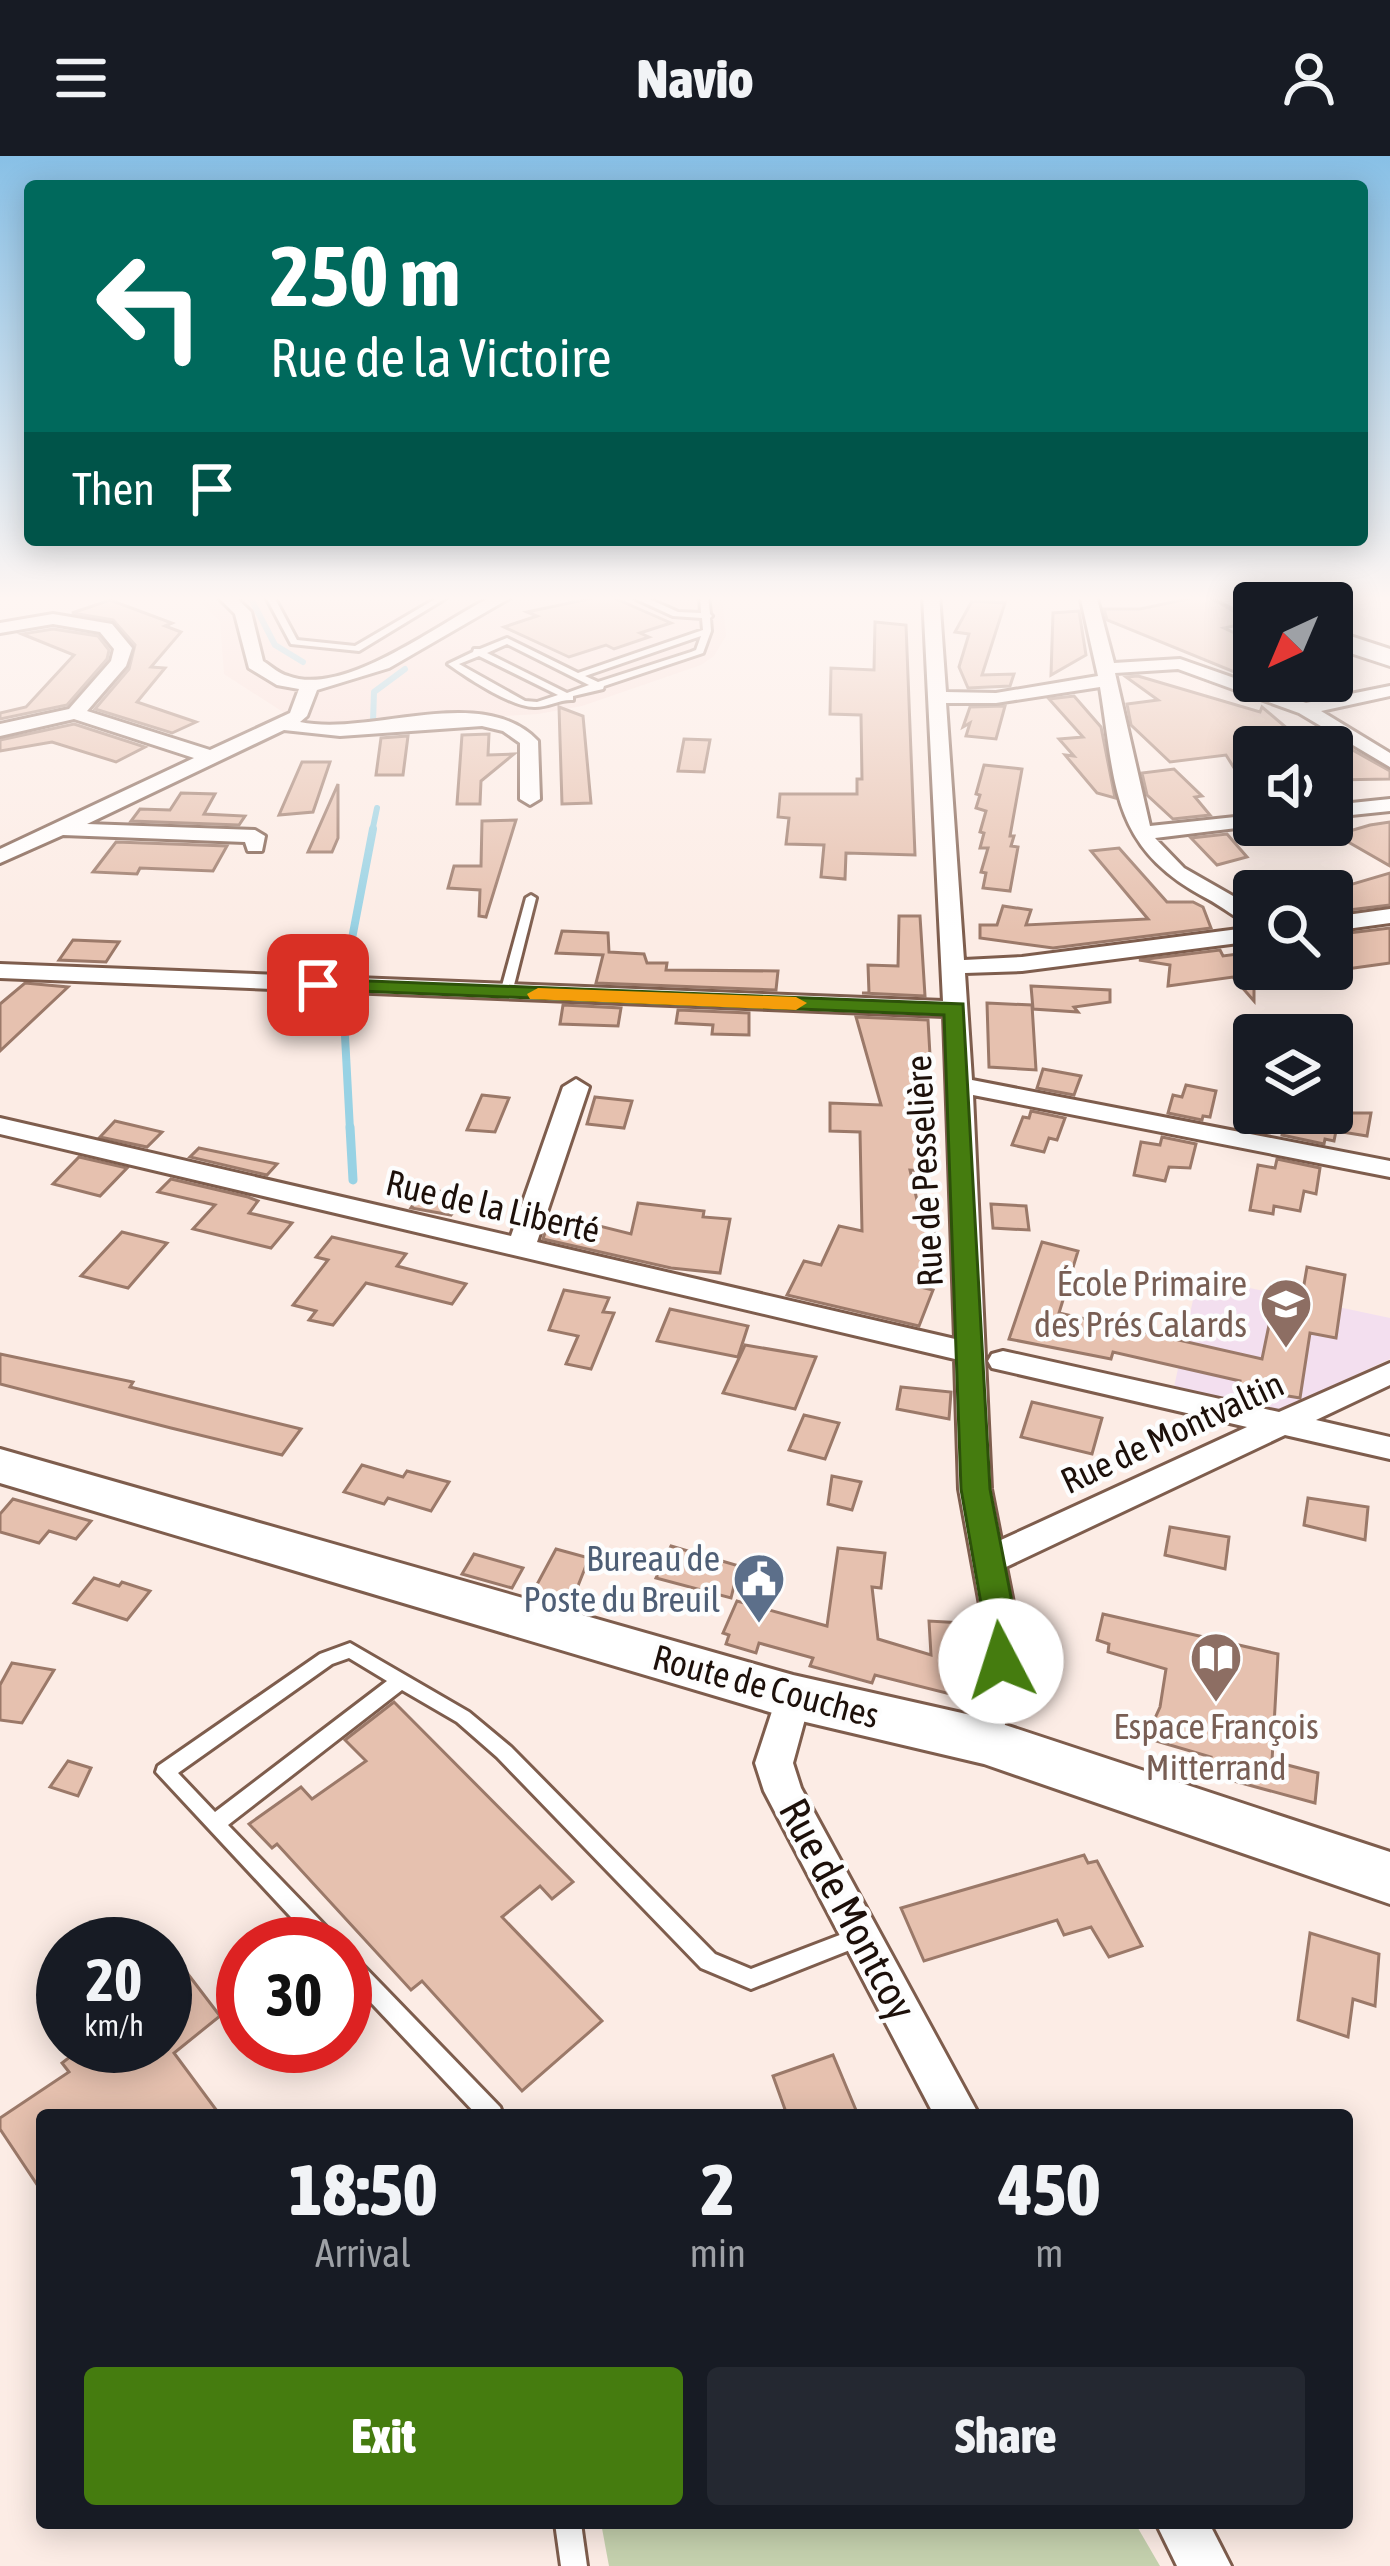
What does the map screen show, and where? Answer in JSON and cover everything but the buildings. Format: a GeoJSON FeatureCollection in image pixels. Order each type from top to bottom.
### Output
{"type":"FeatureCollection","features":[{"type":"Feature","properties":{"kind":"main road","name":"Route de Couches"},"geometry":{"type":"LineString","coordinates":[[0,1466],[793,1697],[984,1741],[1313,1849],[1390,1879]]}},
{"type":"Feature","properties":{"kind":"street"},"geometry":{"type":"LineString","coordinates":[[75,712],[79,707]]}},
{"type":"Feature","properties":{"kind":"street"},"geometry":{"type":"LineString","coordinates":[[0,857],[282,724],[298,716],[301,707]]}},
{"type":"Feature","properties":{"kind":"street","name":"Rue de Pesselière"},"geometry":{"type":"LineString","coordinates":[[938,707],[942,837],[960,1085],[975,1489],[1003,1638],[984,1741]]}},
{"type":"Feature","properties":{"kind":"street"},"geometry":{"type":"LineString","coordinates":[[1115,707],[1148,847],[1172,869],[1233,906]]}},
{"type":"Feature","properties":{"kind":"street"},"geometry":{"type":"LineString","coordinates":[[1301,707],[1390,761]]}},
{"type":"Feature","properties":{"kind":"street"},"geometry":{"type":"LineString","coordinates":[[1305,709],[1313,707]]}},
{"type":"Feature","properties":{"kind":"street"},"geometry":{"type":"LineString","coordinates":[[0,730],[75,712],[211,757]]}},
{"type":"Feature","properties":{"kind":"street"},"geometry":{"type":"LineString","coordinates":[[282,724],[313,731],[458,722],[503,724],[530,741],[530,799]]}},
{"type":"Feature","properties":{"kind":"street"},"geometry":{"type":"LineString","coordinates":[[1353,809],[1390,805]]}},
{"type":"Feature","properties":{"kind":"street"},"geometry":{"type":"LineString","coordinates":[[1143,833],[1233,822]]}},
{"type":"Feature","properties":{"kind":"street"},"geometry":{"type":"LineString","coordinates":[[57,829],[255,836],[255,847]]}},
{"type":"Feature","properties":{"kind":"street"},"geometry":{"type":"LineString","coordinates":[[1353,921],[1390,916]]}},
{"type":"Feature","properties":{"kind":"street"},"geometry":{"type":"LineString","coordinates":[[953,967],[1022,964],[1233,937]]}},
{"type":"Feature","properties":{"kind":"street"},"geometry":{"type":"LineString","coordinates":[[0,971],[955,1009]]}},
{"type":"Feature","properties":{"kind":"street"},"geometry":{"type":"LineString","coordinates":[[960,1085],[1390,1169]]}},
{"type":"Feature","properties":{"kind":"street"},"geometry":{"type":"LineString","coordinates":[[520,1250],[576,1087]]}},
{"type":"Feature","properties":{"kind":"street","name":"Rue de la Liberté"},"geometry":{"type":"LineString","coordinates":[[0,1126],[971,1353]]}},
{"type":"Feature","properties":{"kind":"street"},"geometry":{"type":"LineString","coordinates":[[1004,1361],[1390,1448]]}},
{"type":"Feature","properties":{"kind":"street","name":"Rue de Montvaltin"},"geometry":{"type":"LineString","coordinates":[[988,1561],[1390,1373]]}},
{"type":"Feature","properties":{"kind":"street","name":"Rue de Montcoy"},"geometry":{"type":"LineString","coordinates":[[793,1697],[777,1738],[774,1763],[798,1823],[954,2109]]}},
{"type":"Feature","properties":{"kind":"street"},"geometry":{"type":"LineString","coordinates":[[1184,2529],[1205,2566]]}},
{"type":"Feature","properties":{"kind":"lane"},"geometry":{"type":"LineString","coordinates":[[506,993],[531,898]]}},
{"type":"Feature","properties":{"kind":"lane"},"geometry":{"type":"LineString","coordinates":[[303,1917],[165,1772],[350,1650],[463,1717],[504,1751],[709,1961],[751,1979],[861,1936]]}},
{"type":"Feature","properties":{"kind":"lane"},"geometry":{"type":"LineString","coordinates":[[214,1824],[401,1680]]}},
{"type":"Feature","properties":{"kind":"lane"},"geometry":{"type":"LineString","coordinates":[[372,1989],[486,2109]]}},
{"type":"Feature","properties":{"kind":"lane"},"geometry":{"type":"LineString","coordinates":[[569,2529],[574,2566]]}},
{"type":"Feature","properties":{"kind":"shaded area"},"geometry":{"type":"Polygon","coordinates":[[[276,707],[574,707],[538,714],[332,726],[276,707]]]}},
{"type":"Feature","properties":{"kind":"shaded area","name":"École Primaire des Prés Calards"},"geometry":{"type":"Polygon","coordinates":[[[1198,1277],[1390,1318],[1390,1359],[1277,1411],[1174,1387],[1198,1277]]]}},
{"type":"Feature","properties":{"kind":"green space"},"geometry":{"type":"Polygon","coordinates":[[[602,2529],[1138,2529],[1160,2566],[609,2566],[602,2529]]]}},
{"type":"Feature","properties":{"kind":"waterway"},"geometry":{"type":"LineString","coordinates":[[373,707],[373,722]]}},
{"type":"Feature","properties":{"kind":"waterway"},"geometry":{"type":"LineString","coordinates":[[372,832],[377,808]]}},
{"type":"Feature","properties":{"kind":"waterway"},"geometry":{"type":"LineString","coordinates":[[345,975],[373,829]]}},
{"type":"Feature","properties":{"kind":"waterway"},"geometry":{"type":"LineString","coordinates":[[343,998],[350,1130]]}},
{"type":"Feature","properties":{"kind":"waterway"},"geometry":{"type":"LineString","coordinates":[[350,1127],[353,1180]]}},
{"type":"Feature","properties":{"kind":"slow traffic"},"geometry":{"type":"LineString","coordinates":[[538,994],[796,1003]]}},
{"type":"Feature","properties":{"kind":"place","name":"École Primaire des Prés Calards"},"geometry":{"type":"Point","coordinates":[1286,1350]}},
{"type":"Feature","properties":{"kind":"place","name":"Bureau de Poste du Breuil"},"geometry":{"type":"Point","coordinates":[759,1625]}},
{"type":"Feature","properties":{"kind":"place","name":"Espace François Mitterrand"},"geometry":{"type":"Point","coordinates":[1216,1704]}},
{"type":"Feature","properties":{"kind":"route"},"geometry":{"type":"LineString","coordinates":[[318,985],[955,1009],[975,1489],[1003,1638],[1001,1661]]}}]}
